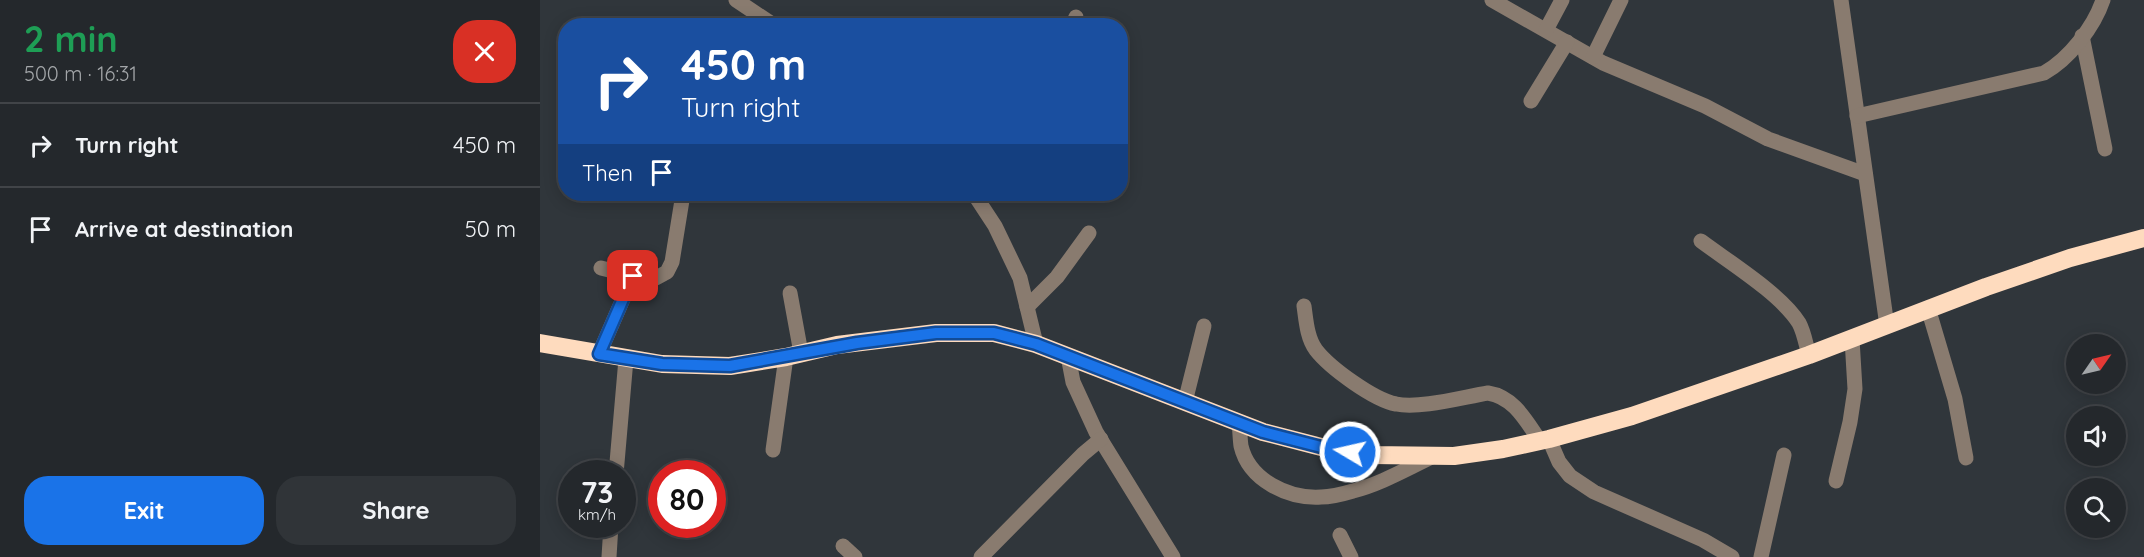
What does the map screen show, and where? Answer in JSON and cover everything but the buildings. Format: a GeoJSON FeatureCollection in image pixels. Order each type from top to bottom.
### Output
{"type":"FeatureCollection","features":[{"type":"Feature","properties":{"kind":"highway"},"geometry":{"type":"LineString","coordinates":[[540,343],[662,364],[730,366],[837,345],[936,333],[994,333],[1036,344],[1263,432],[1329,449],[1371,455],[1454,456],[1545,440],[1632,416],[1809,355],[1928,308],[2070,258],[2144,238]]}},
{"type":"Feature","properties":{"kind":"street"},"geometry":{"type":"LineString","coordinates":[[736,0],[763,18]]}},
{"type":"Feature","properties":{"kind":"street"},"geometry":{"type":"LineString","coordinates":[[1492,0],[1593,57],[1705,106],[1768,139],[1865,174]]}},
{"type":"Feature","properties":{"kind":"street"},"geometry":{"type":"LineString","coordinates":[[1546,30],[1562,0]]}},
{"type":"Feature","properties":{"kind":"street"},"geometry":{"type":"LineString","coordinates":[[1593,57],[1621,0]]}},
{"type":"Feature","properties":{"kind":"street"},"geometry":{"type":"LineString","coordinates":[[1841,0],[1887,326]]}},
{"type":"Feature","properties":{"kind":"street"},"geometry":{"type":"LineString","coordinates":[[1857,116],[2044,73],[2065,58],[2096,18],[2103,0]]}},
{"type":"Feature","properties":{"kind":"street"},"geometry":{"type":"LineString","coordinates":[[2082,36],[2105,149]]}},
{"type":"Feature","properties":{"kind":"street"},"geometry":{"type":"LineString","coordinates":[[1531,101],[1567,42]]}},
{"type":"Feature","properties":{"kind":"street"},"geometry":{"type":"LineString","coordinates":[[601,268],[633,276],[656,278],[662,276],[670,268],[682,201]]}},
{"type":"Feature","properties":{"kind":"street"},"geometry":{"type":"LineString","coordinates":[[979,201],[995,226],[1020,279],[1036,344]]}},
{"type":"Feature","properties":{"kind":"street"},"geometry":{"type":"LineString","coordinates":[[1027,307],[1057,278],[1089,233]]}},
{"type":"Feature","properties":{"kind":"street"},"geometry":{"type":"LineString","coordinates":[[1701,241],[1776,297],[1790,311],[1800,326],[1809,355]]}},
{"type":"Feature","properties":{"kind":"street"},"geometry":{"type":"LineString","coordinates":[[599,354],[633,276]]}},
{"type":"Feature","properties":{"kind":"street"},"geometry":{"type":"LineString","coordinates":[[773,450],[793,355],[790,293]]}},
{"type":"Feature","properties":{"kind":"street"},"geometry":{"type":"LineString","coordinates":[[1304,306],[1309,335],[1316,350],[1346,377],[1376,398],[1398,405],[1429,403],[1488,393],[1498,394],[1514,404],[1545,440],[1570,476],[1594,492],[1703,540],[1732,557]]}},
{"type":"Feature","properties":{"kind":"street"},"geometry":{"type":"LineString","coordinates":[[1928,308],[1954,399],[1966,458]]}},
{"type":"Feature","properties":{"kind":"street"},"geometry":{"type":"LineString","coordinates":[[1185,402],[1204,326]]}},
{"type":"Feature","properties":{"kind":"street"},"geometry":{"type":"LineString","coordinates":[[1836,481],[1855,389],[1852,339]]}},
{"type":"Feature","properties":{"kind":"street"},"geometry":{"type":"LineString","coordinates":[[1068,356],[1072,382],[1101,439],[1173,557]]}},
{"type":"Feature","properties":{"kind":"street"},"geometry":{"type":"LineString","coordinates":[[617,460],[627,359]]}},
{"type":"Feature","properties":{"kind":"street"},"geometry":{"type":"LineString","coordinates":[[1239,423],[1241,447],[1247,462],[1257,474],[1274,487],[1297,495],[1320,497],[1354,491],[1434,456]]}},
{"type":"Feature","properties":{"kind":"street"},"geometry":{"type":"LineString","coordinates":[[981,557],[1083,454],[1101,439]]}},
{"type":"Feature","properties":{"kind":"street"},"geometry":{"type":"LineString","coordinates":[[1761,557],[1784,455]]}},
{"type":"Feature","properties":{"kind":"street"},"geometry":{"type":"LineString","coordinates":[[1340,535],[1351,557]]}},
{"type":"Feature","properties":{"kind":"street"},"geometry":{"type":"LineString","coordinates":[[609,557],[610,538]]}},
{"type":"Feature","properties":{"kind":"street"},"geometry":{"type":"LineString","coordinates":[[843,546],[855,557]]}},
{"type":"Feature","properties":{"kind":"route"},"geometry":{"type":"LineString","coordinates":[[633,276],[599,354],[662,364],[730,366],[786,357],[837,345],[936,333],[994,333],[1036,344],[1263,432],[1350,452]]}}]}
